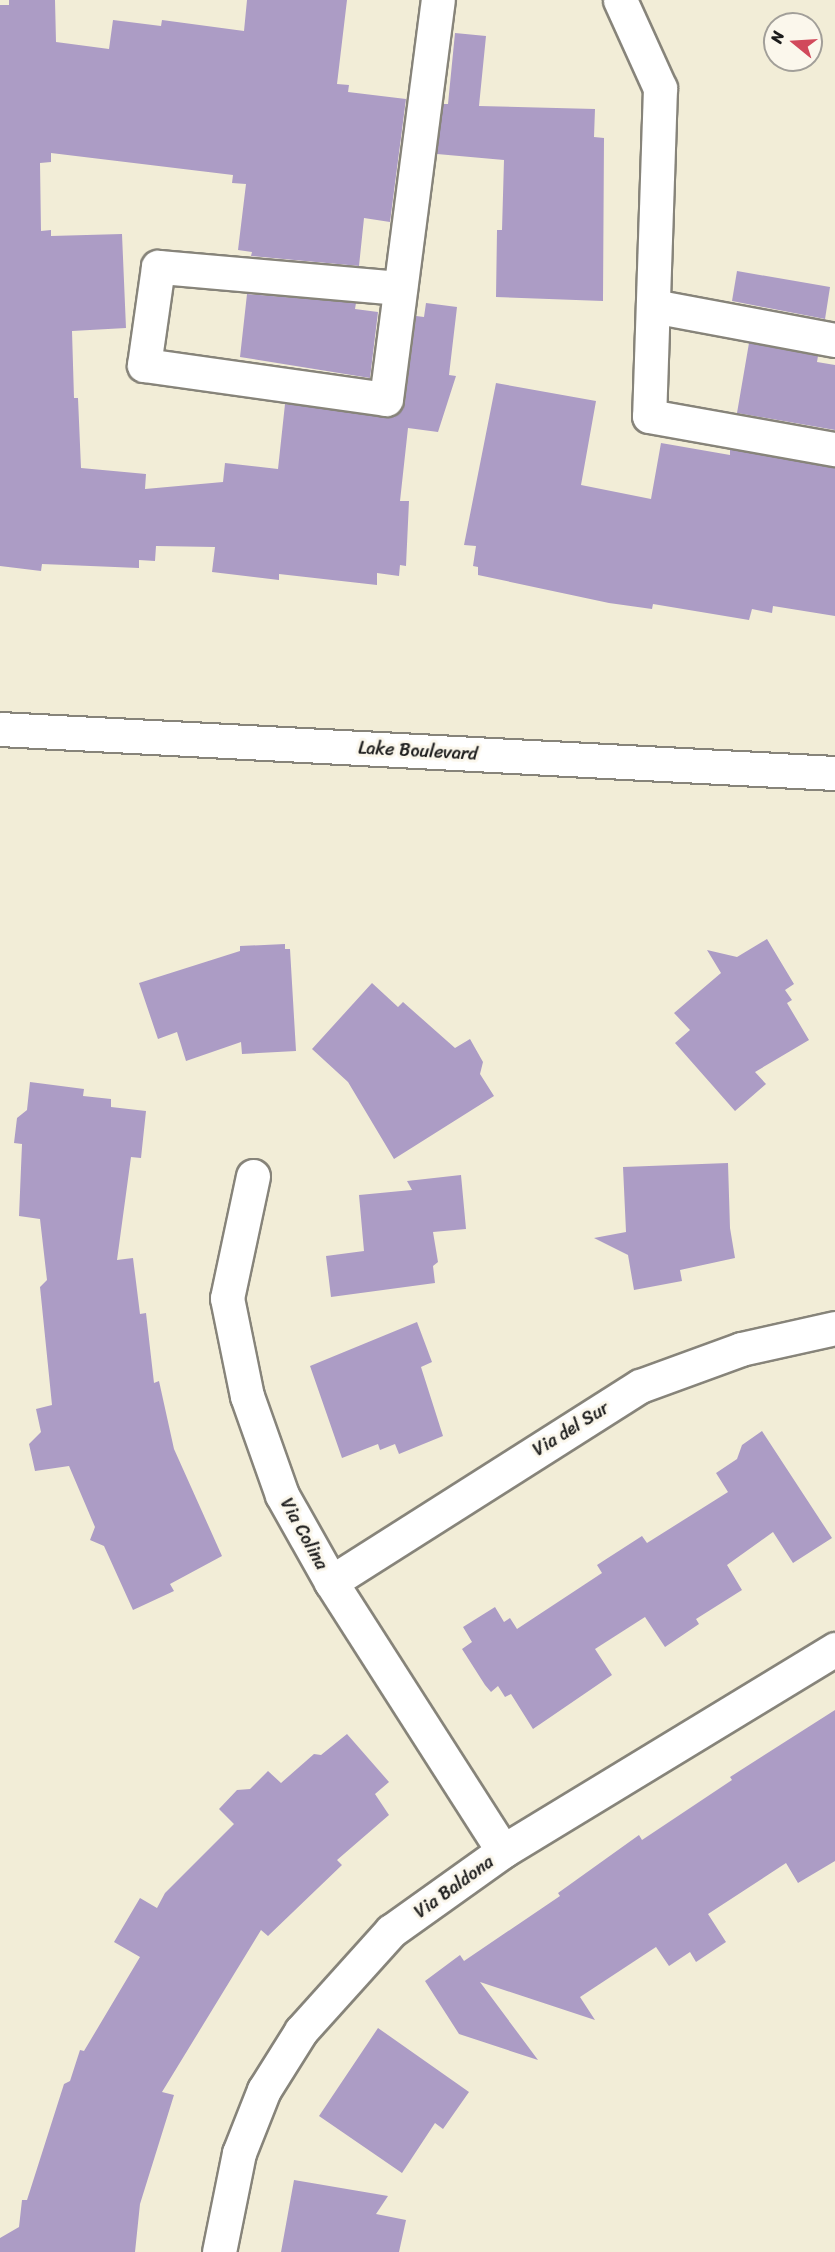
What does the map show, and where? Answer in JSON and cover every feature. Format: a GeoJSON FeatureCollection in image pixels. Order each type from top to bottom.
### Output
{"type":"FeatureCollection","features":[{"type":"Feature","properties":{"kind":"street"},"geometry":{"type":"LineString","coordinates":[[400,288],[158,267],[144,365],[386,399],[438,0]]}},
{"type":"Feature","properties":{"kind":"street"},"geometry":{"type":"LineString","coordinates":[[620,0],[660,88],[649,416],[835,449]]}},
{"type":"Feature","properties":{"kind":"street"},"geometry":{"type":"LineString","coordinates":[[652,306],[835,340]]}},
{"type":"Feature","properties":{"kind":"street","name":"Lake Boulevard"},"geometry":{"type":"LineString","coordinates":[[0,729],[835,773]]}},
{"type":"Feature","properties":{"kind":"street","name":"Via Colina"},"geometry":{"type":"LineString","coordinates":[[253,1176],[227,1298],[247,1396],[282,1495],[331,1582],[504,1851]]}},
{"type":"Feature","properties":{"kind":"street","name":"Via del Sur"},"geometry":{"type":"LineString","coordinates":[[331,1582],[640,1386],[741,1349],[835,1328]]}},
{"type":"Feature","properties":{"kind":"street","name":"Via Baldona"},"geometry":{"type":"LineString","coordinates":[[219,2252],[240,2153],[264,2090],[301,2031],[391,1931],[504,1851],[835,1649]]}},
{"type":"Feature","properties":{"kind":"building"},"geometry":{"type":"Polygon","coordinates":[[[9,0],[55,0],[56,42],[109,49],[113,20],[161,26],[162,20],[244,31],[247,0],[347,0],[337,84],[349,85],[348,92],[406,99],[390,222],[364,218],[359,266],[251,256],[252,252],[238,250],[246,184],[232,183],[233,175],[51,153],[51,162],[40,163],[41,231],[51,230],[51,236],[122,234],[126,328],[72,331],[74,398],[78,398],[81,468],[146,474],[145,489],[223,482],[225,463],[278,469],[285,404],[394,416],[405,401],[416,316],[424,317],[426,303],[457,307],[449,375],[456,376],[438,432],[408,428],[400,501],[409,501],[406,566],[400,565],[399,576],[377,573],[377,585],[279,574],[279,580],[212,572],[215,547],[156,546],[155,561],[139,560],[139,568],[42,564],[41,571],[0,566],[0,5],[9,5],[9,0]]]}},
{"type":"Feature","properties":{"kind":"building"},"geometry":{"type":"Polygon","coordinates":[[[455,33],[486,36],[479,106],[595,109],[594,137],[604,138],[603,301],[496,297],[497,230],[502,230],[504,160],[437,154],[443,104],[448,104],[455,33]]]}},
{"type":"Feature","properties":{"kind":"building"},"geometry":{"type":"Polygon","coordinates":[[[737,271],[830,287],[825,319],[732,301],[737,271]]]}},
{"type":"Feature","properties":{"kind":"building"},"geometry":{"type":"Polygon","coordinates":[[[247,294],[356,303],[355,309],[378,312],[370,378],[240,357],[247,294]]]}},
{"type":"Feature","properties":{"kind":"building"},"geometry":{"type":"Polygon","coordinates":[[[749,343],[818,356],[817,362],[835,365],[835,430],[737,413],[749,343]]]}},
{"type":"Feature","properties":{"kind":"building"},"geometry":{"type":"Polygon","coordinates":[[[496,383],[596,401],[581,485],[651,499],[661,443],[730,455],[730,449],[835,467],[835,616],[773,606],[772,613],[752,609],[749,620],[653,604],[652,609],[609,603],[478,575],[478,567],[473,566],[476,546],[464,545],[496,383]]]}},
{"type":"Feature","properties":{"kind":"building"},"geometry":{"type":"Polygon","coordinates":[[[767,939],[794,984],[785,990],[792,1000],[787,1003],[809,1040],[755,1072],[766,1084],[735,1111],[675,1043],[690,1030],[674,1013],[721,973],[707,950],[737,957],[767,939]]]}},
{"type":"Feature","properties":{"kind":"building"},"geometry":{"type":"Polygon","coordinates":[[[285,944],[285,949],[290,949],[296,1051],[242,1054],[241,1042],[186,1061],[177,1032],[158,1039],[139,983],[240,951],[240,946],[285,944]]]}},
{"type":"Feature","properties":{"kind":"building"},"geometry":{"type":"Polygon","coordinates":[[[372,983],[398,1007],[403,1002],[455,1048],[470,1039],[483,1062],[480,1074],[494,1096],[394,1159],[348,1082],[312,1049],[372,983]]]}},
{"type":"Feature","properties":{"kind":"building"},"geometry":{"type":"Polygon","coordinates":[[[30,1082],[84,1089],[83,1096],[111,1099],[111,1107],[146,1111],[141,1158],[131,1157],[117,1260],[133,1258],[140,1314],[146,1313],[154,1383],[159,1381],[174,1449],[222,1556],[170,1584],[174,1591],[133,1610],[104,1546],[90,1540],[95,1527],[69,1466],[35,1471],[29,1444],[41,1432],[36,1409],[52,1405],[40,1287],[47,1280],[40,1219],[19,1216],[22,1144],[14,1143],[17,1118],[27,1110],[30,1082]]]}},
{"type":"Feature","properties":{"kind":"building"},"geometry":{"type":"Polygon","coordinates":[[[728,1163],[730,1228],[735,1258],[680,1270],[682,1281],[634,1290],[628,1255],[594,1238],[626,1232],[623,1167],[728,1163]]]}},
{"type":"Feature","properties":{"kind":"building"},"geometry":{"type":"Polygon","coordinates":[[[461,1175],[466,1229],[433,1232],[438,1262],[433,1266],[435,1283],[331,1297],[326,1256],[364,1251],[359,1195],[412,1190],[407,1181],[461,1175]]]}},
{"type":"Feature","properties":{"kind":"building"},"geometry":{"type":"Polygon","coordinates":[[[417,1322],[432,1362],[421,1367],[443,1436],[399,1454],[395,1444],[380,1450],[378,1444],[342,1458],[310,1366],[417,1322]]]}},
{"type":"Feature","properties":{"kind":"building"},"geometry":{"type":"Polygon","coordinates":[[[762,1431],[832,1538],[793,1563],[773,1532],[727,1565],[742,1590],[696,1619],[699,1624],[665,1647],[645,1617],[595,1649],[612,1675],[533,1729],[511,1694],[505,1697],[498,1686],[491,1692],[462,1649],[472,1642],[463,1627],[495,1607],[504,1622],[510,1618],[517,1629],[602,1573],[597,1565],[642,1536],[647,1543],[728,1492],[716,1473],[737,1459],[742,1445],[762,1431]]]}},
{"type":"Feature","properties":{"kind":"building"},"geometry":{"type":"Polygon","coordinates":[[[835,1710],[835,1861],[798,1883],[786,1863],[708,1914],[726,1942],[696,1962],[690,1952],[669,1966],[656,1947],[580,1997],[595,2020],[480,1982],[538,2060],[459,2034],[425,1981],[460,1955],[464,1961],[560,1896],[558,1893],[639,1835],[642,1840],[732,1780],[730,1777],[835,1710]]]}},
{"type":"Feature","properties":{"kind":"building"},"geometry":{"type":"Polygon","coordinates":[[[347,1734],[389,1782],[375,1794],[389,1815],[337,1860],[342,1865],[268,1936],[261,1930],[162,2092],[174,2095],[140,2204],[135,2252],[0,2252],[0,2238],[19,2227],[22,2200],[27,2200],[64,2084],[70,2081],[80,2050],[84,2051],[140,1957],[114,1942],[140,1898],[157,1908],[165,1893],[234,1824],[219,1809],[237,1790],[250,1789],[268,1771],[281,1783],[314,1754],[321,1755],[347,1734]]]}},
{"type":"Feature","properties":{"kind":"building"},"geometry":{"type":"Polygon","coordinates":[[[378,2028],[469,2092],[443,2129],[435,2123],[402,2173],[319,2116],[378,2028]]]}},
{"type":"Feature","properties":{"kind":"building"},"geometry":{"type":"Polygon","coordinates":[[[294,2180],[388,2196],[376,2214],[406,2220],[399,2252],[281,2252],[294,2180]]]}}]}
